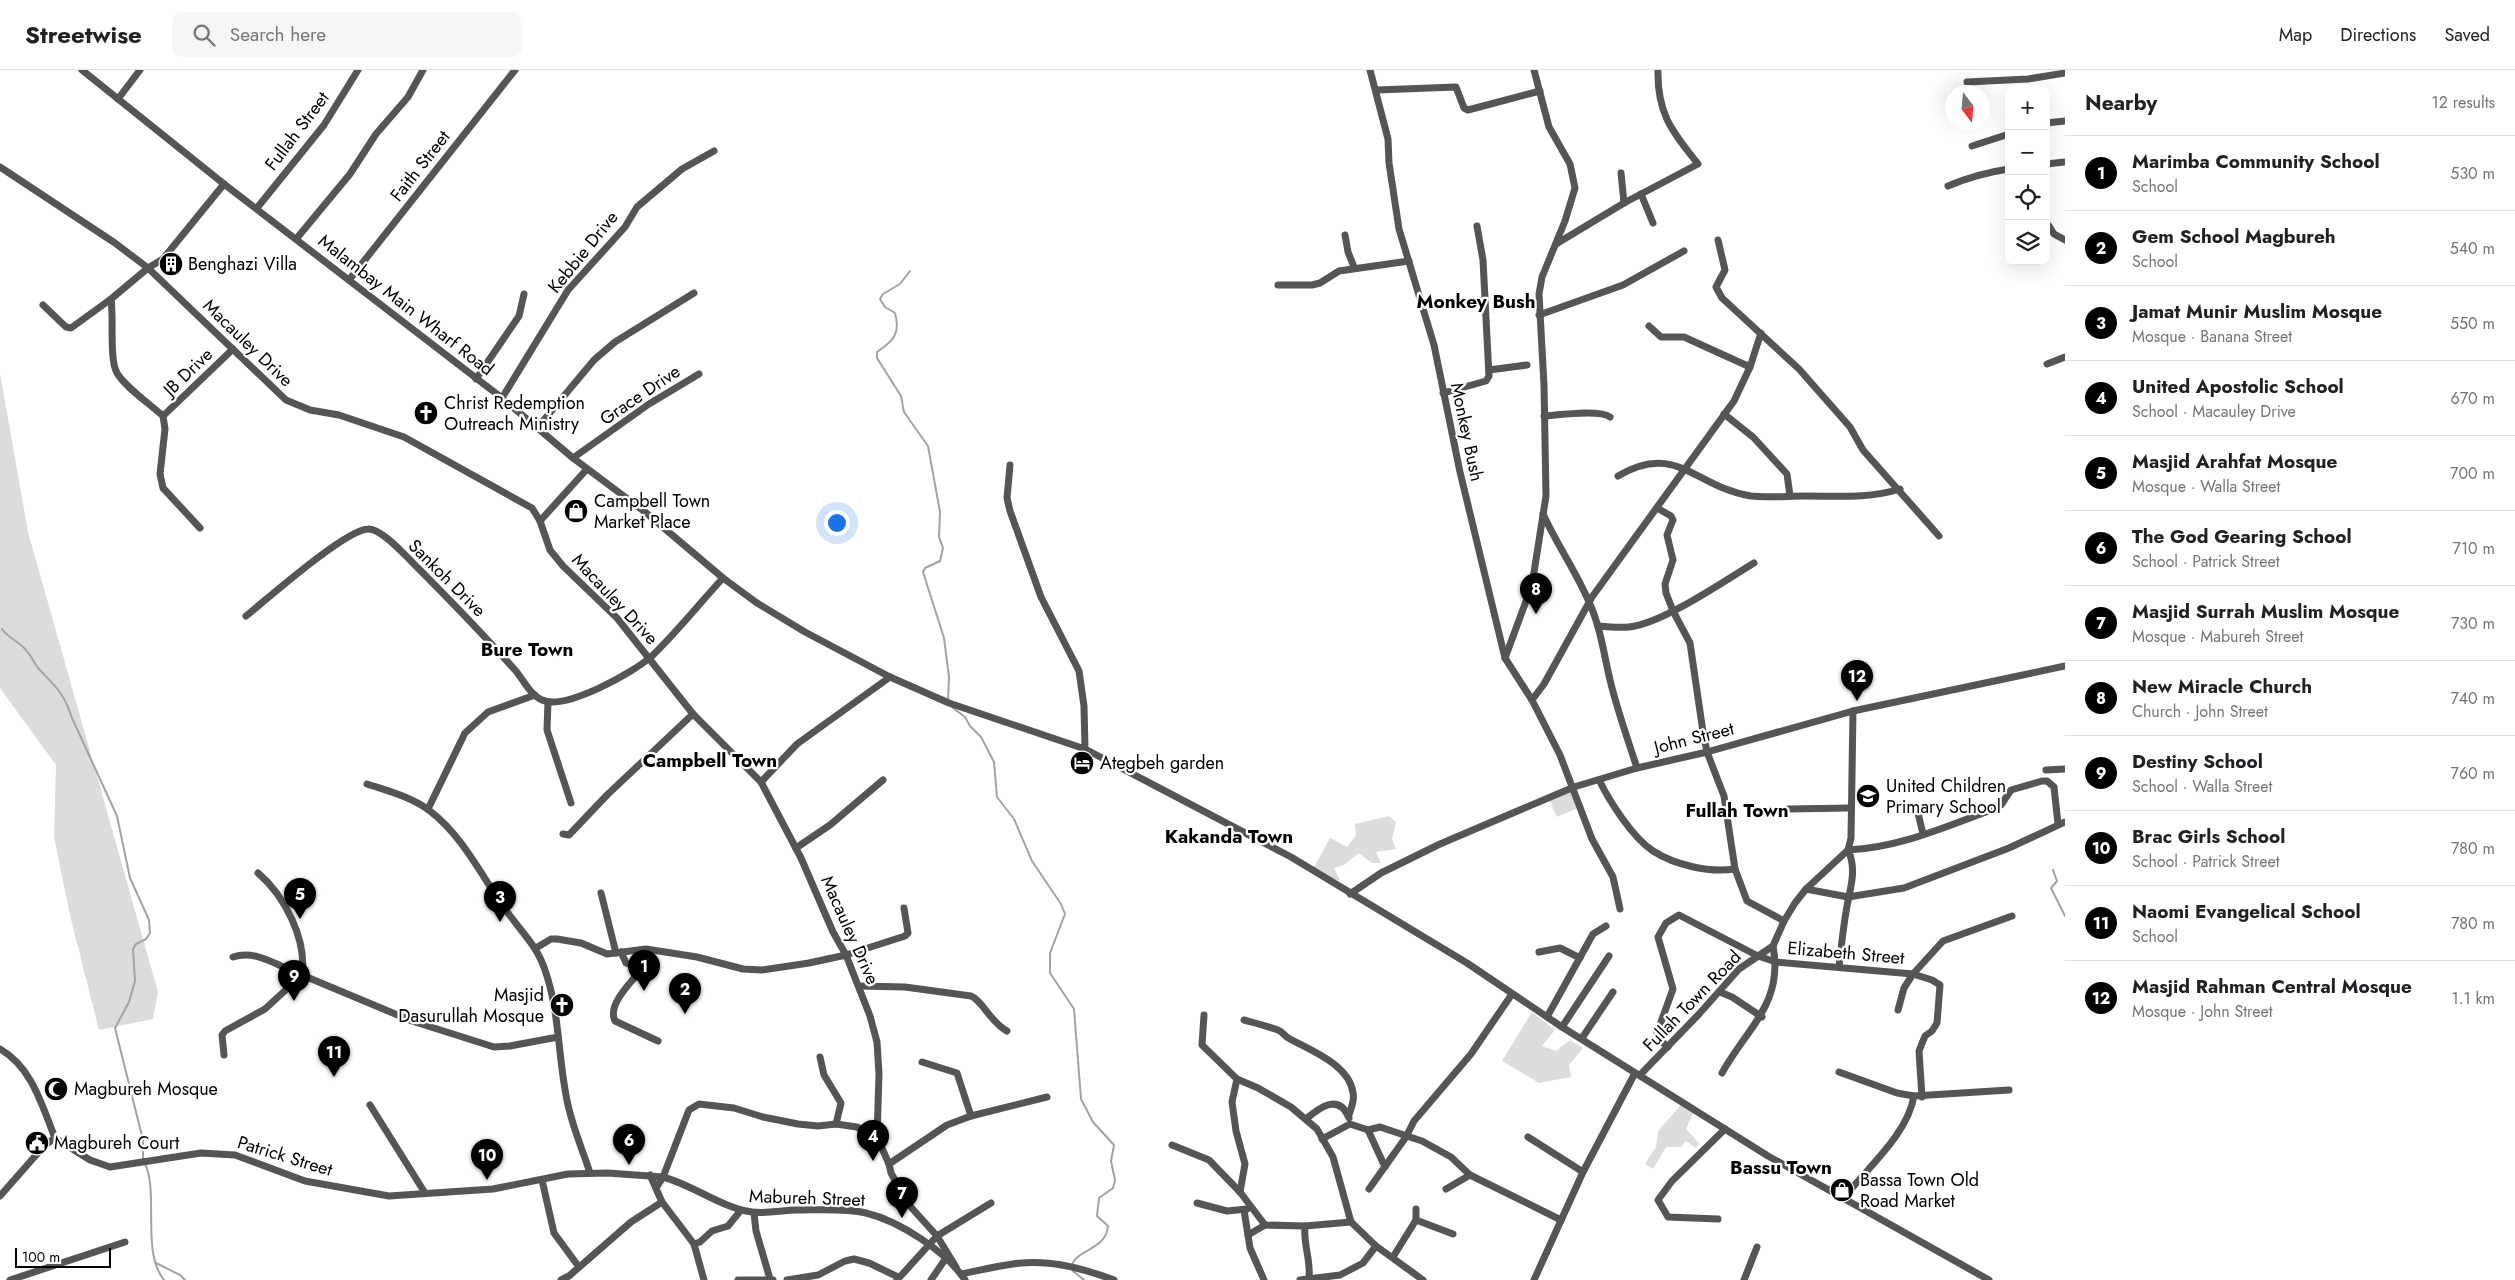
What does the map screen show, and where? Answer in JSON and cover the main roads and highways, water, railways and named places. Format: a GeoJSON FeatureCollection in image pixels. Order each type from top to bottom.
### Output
{"type":"FeatureCollection","features":[{"type":"Feature","properties":{"kind":"waterway"},"geometry":{"type":"LineString","coordinates":[[910,271],[900,284],[883,294],[880,299],[885,307],[895,313],[897,326],[891,340],[877,352],[877,358],[901,396],[904,412],[928,446],[940,512],[939,537],[943,548],[940,561],[925,568],[923,572],[944,638],[949,677],[948,700]]}},
{"type":"Feature","properties":{"kind":"waterway"},"geometry":{"type":"LineString","coordinates":[[2,629],[27,651],[66,702],[117,816],[130,878],[149,920],[150,933],[146,939],[136,944],[133,949],[135,981],[129,1002],[115,1028],[143,1140],[143,1160]]}},
{"type":"Feature","properties":{"kind":"waterway"},"geometry":{"type":"LineString","coordinates":[[949,705],[965,717],[970,726],[981,737],[994,762],[997,797],[1014,819],[1032,861],[1061,904],[1065,914],[1050,953],[1050,973],[1074,1009],[1081,1099],[1093,1122],[1114,1145],[1111,1161],[1115,1180],[1113,1188],[1099,1198],[1097,1216],[1108,1226],[1106,1234],[1097,1245],[1074,1260],[1072,1266]]}},
{"type":"Feature","properties":{"kind":"waterway"},"geometry":{"type":"LineString","coordinates":[[2053,870],[2057,881],[2051,888],[2065,916]]}},
{"type":"Feature","properties":{"kind":"waterway"},"geometry":{"type":"LineString","coordinates":[[145,1164],[151,1190],[153,1254],[157,1268],[164,1280]]}},
{"type":"Feature","properties":{"kind":"waterway"},"geometry":{"type":"LineString","coordinates":[[156,1263],[180,1275],[185,1280]]}},
{"type":"Feature","properties":{"kind":"waterway"},"geometry":{"type":"LineString","coordinates":[[1073,1271],[1084,1280]]}},
{"type":"Feature","properties":{"kind":"place","name":"Benghazi Villa"},"geometry":{"type":"Point","coordinates":[171,264]}},
{"type":"Feature","properties":{"kind":"place","name":"Christ Redemption Outreach Ministry"},"geometry":{"type":"Point","coordinates":[426,413]}},
{"type":"Feature","properties":{"kind":"place","name":"Campbell Town Market Place"},"geometry":{"type":"Point","coordinates":[576,511]}},
{"type":"Feature","properties":{"kind":"place","name":"New Miracle Church"},"geometry":{"type":"Point","coordinates":[1536,614]}},
{"type":"Feature","properties":{"kind":"place","name":"Masjid Rahman Central Mosque"},"geometry":{"type":"Point","coordinates":[1857,701]}},
{"type":"Feature","properties":{"kind":"place","name":"Ategbeh garden"},"geometry":{"type":"Point","coordinates":[1082,763]}},
{"type":"Feature","properties":{"kind":"place","name":"United Children Primary School"},"geometry":{"type":"Point","coordinates":[1868,796]}},
{"type":"Feature","properties":{"kind":"place","name":"Masjid Arahfat Mosque"},"geometry":{"type":"Point","coordinates":[300,919]}},
{"type":"Feature","properties":{"kind":"place","name":"Jamat Munir Muslim Mosque"},"geometry":{"type":"Point","coordinates":[500,922]}},
{"type":"Feature","properties":{"kind":"place","name":"Marimba Community School"},"geometry":{"type":"Point","coordinates":[644,991]}},
{"type":"Feature","properties":{"kind":"place","name":"Destiny School"},"geometry":{"type":"Point","coordinates":[294,1001]}},
{"type":"Feature","properties":{"kind":"place","name":"Masjid Dasurullah Mosque"},"geometry":{"type":"Point","coordinates":[562,1005]}},
{"type":"Feature","properties":{"kind":"place","name":"Gem School Magbureh"},"geometry":{"type":"Point","coordinates":[685,1014]}},
{"type":"Feature","properties":{"kind":"place","name":"Naomi Evangelical School"},"geometry":{"type":"Point","coordinates":[334,1077]}},
{"type":"Feature","properties":{"kind":"place","name":"Magbureh Mosque"},"geometry":{"type":"Point","coordinates":[56,1089]}},
{"type":"Feature","properties":{"kind":"place","name":"Magbureh Court"},"geometry":{"type":"Point","coordinates":[37,1143]}},
{"type":"Feature","properties":{"kind":"place","name":"United Apostolic School"},"geometry":{"type":"Point","coordinates":[873,1161]}},
{"type":"Feature","properties":{"kind":"place","name":"The God Gearing School"},"geometry":{"type":"Point","coordinates":[629,1165]}},
{"type":"Feature","properties":{"kind":"place","name":"Brac Girls School"},"geometry":{"type":"Point","coordinates":[487,1180]}},
{"type":"Feature","properties":{"kind":"place","name":"Bassa Town Old Road Market"},"geometry":{"type":"Point","coordinates":[1842,1190]}},
{"type":"Feature","properties":{"kind":"place","name":"Masjid Surrah Muslim Mosque"},"geometry":{"type":"Point","coordinates":[902,1218]}},
{"type":"Feature","properties":{"kind":"district","name":"Monkey Bush"},"geometry":{"type":"Point","coordinates":[1476,301]}},
{"type":"Feature","properties":{"kind":"district","name":"Bure Town"},"geometry":{"type":"Point","coordinates":[527,649]}},
{"type":"Feature","properties":{"kind":"district","name":"Campbell Town"},"geometry":{"type":"Point","coordinates":[710,760]}},
{"type":"Feature","properties":{"kind":"district","name":"Fullah Town"},"geometry":{"type":"Point","coordinates":[1737,810]}},
{"type":"Feature","properties":{"kind":"district","name":"Kakanda Town"},"geometry":{"type":"Point","coordinates":[1229,836]}},
{"type":"Feature","properties":{"kind":"district","name":"Bassu Town"},"geometry":{"type":"Point","coordinates":[1781,1167]}}]}
